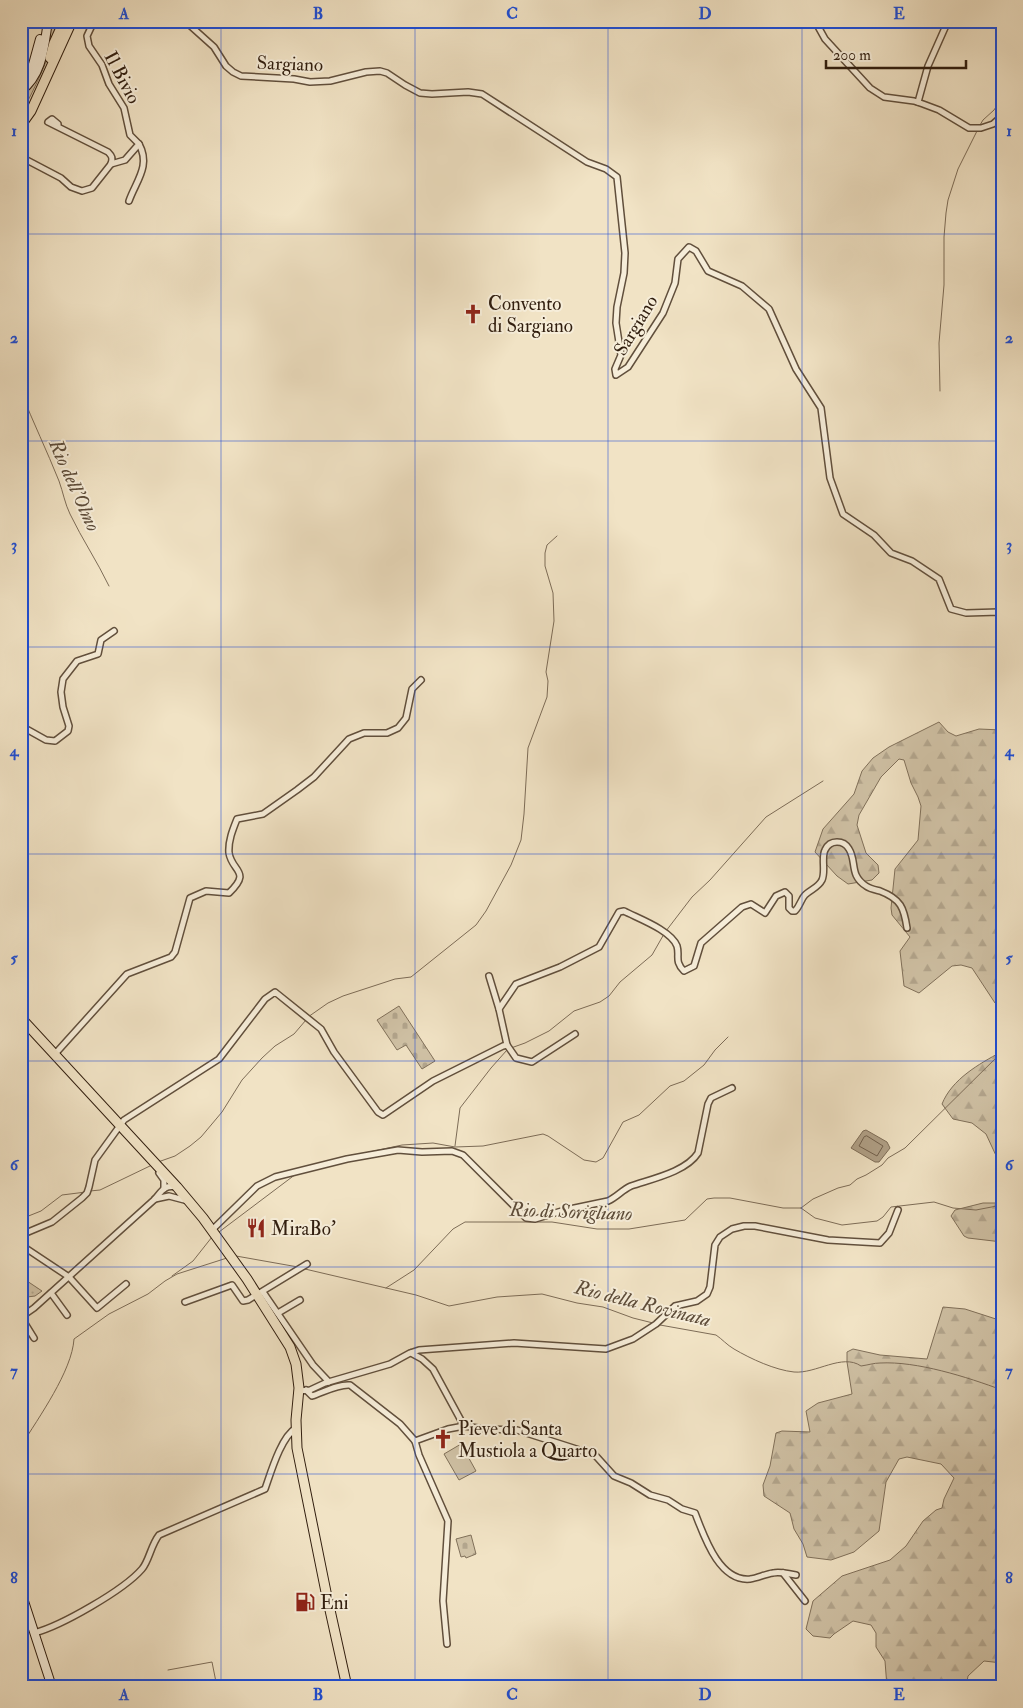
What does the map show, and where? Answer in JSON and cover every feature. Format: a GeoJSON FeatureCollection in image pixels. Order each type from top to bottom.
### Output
{"type":"FeatureCollection","features":[{"type":"Feature","properties":{"kind":"main road"},"geometry":{"type":"LineString","coordinates":[[21,91],[38,70],[43,21]]}},
{"type":"Feature","properties":{"kind":"main road"},"geometry":{"type":"LineString","coordinates":[[21,82],[32,68],[48,21]]}},
{"type":"Feature","properties":{"kind":"main road"},"geometry":{"type":"LineString","coordinates":[[52,58],[54,43],[64,21]]}},
{"type":"Feature","properties":{"kind":"main road"},"geometry":{"type":"LineString","coordinates":[[21,125],[31,112],[68,21]]}},
{"type":"Feature","properties":{"kind":"main road"},"geometry":{"type":"LineString","coordinates":[[21,119],[72,21]]}},
{"type":"Feature","properties":{"kind":"main road"},"geometry":{"type":"LineString","coordinates":[[21,1018],[189,1201],[260,1294],[290,1347],[302,1391],[296,1428],[296,1448],[347,1687]]}},
{"type":"Feature","properties":{"kind":"main road"},"geometry":{"type":"LineString","coordinates":[[21,1592],[52,1687]]}},
{"type":"Feature","properties":{"kind":"street","name":"Il Bivio"},"geometry":{"type":"LineString","coordinates":[[94,21],[87,36],[89,46],[102,65],[109,84],[124,108],[130,135],[140,144],[145,160],[129,201]]}},
{"type":"Feature","properties":{"kind":"street","name":"Sargiano"},"geometry":{"type":"LineString","coordinates":[[185,21],[214,47],[226,66],[241,76],[294,79],[310,82],[380,71],[387,73],[420,93],[468,92],[482,94],[587,162],[606,169],[616,177],[624,252],[624,273],[617,306],[616,323],[621,355],[615,369],[616,375],[628,367],[664,313],[675,283],[678,259],[689,247],[696,251],[708,271],[742,286],[769,309],[796,370],[821,408],[830,478],[843,514],[874,535],[891,553],[912,561],[939,579],[951,609],[966,613],[998,612],[1002,614]]}},
{"type":"Feature","properties":{"kind":"street"},"geometry":{"type":"LineString","coordinates":[[816,21],[825,39],[870,88],[884,97],[918,102],[939,110],[969,128],[981,128],[994,124],[1002,116]]}},
{"type":"Feature","properties":{"kind":"street"},"geometry":{"type":"LineString","coordinates":[[918,102],[928,66],[948,21]]}},
{"type":"Feature","properties":{"kind":"street"},"geometry":{"type":"LineString","coordinates":[[21,131],[33,112],[52,58]]}},
{"type":"Feature","properties":{"kind":"street"},"geometry":{"type":"LineString","coordinates":[[21,157],[60,178],[72,187],[82,191],[92,188],[111,164],[112,159],[108,152],[48,122],[52,119],[57,121],[58,126]]}},
{"type":"Feature","properties":{"kind":"street"},"geometry":{"type":"LineString","coordinates":[[111,164],[125,160],[140,144]]}},
{"type":"Feature","properties":{"kind":"street"},"geometry":{"type":"LineString","coordinates":[[21,726],[46,740],[54,741],[68,731],[69,726],[63,708],[61,692],[63,679],[77,661],[98,654],[101,640],[114,630]]}},
{"type":"Feature","properties":{"kind":"street"},"geometry":{"type":"LineString","coordinates":[[54,1054],[126,974],[172,957],[190,898],[206,891],[229,893],[238,884],[240,877],[238,869],[229,855],[229,844],[237,819],[263,814],[314,778],[349,739],[364,733],[387,733],[398,728],[406,718],[412,689],[421,680]]}},
{"type":"Feature","properties":{"kind":"street"},"geometry":{"type":"LineString","coordinates":[[499,1009],[516,984],[560,967],[599,947],[619,912],[624,911],[662,931],[672,939],[677,946],[677,958],[684,972],[694,966],[701,943],[742,906],[751,904],[765,913],[776,896],[785,892],[789,896],[789,908],[795,911],[804,895],[816,888],[823,878],[825,850],[830,843],[838,841],[844,843],[849,849],[857,878],[866,887],[888,894],[899,901],[904,912],[907,928]]}},
{"type":"Feature","properties":{"kind":"street"},"geometry":{"type":"LineString","coordinates":[[489,976],[507,1045],[516,1058],[532,1062],[575,1034]]}},
{"type":"Feature","properties":{"kind":"street"},"geometry":{"type":"LineString","coordinates":[[126,1284],[97,1308],[69,1277],[21,1244],[23,1240],[21,1235],[52,1222],[85,1196],[95,1160],[124,1120],[219,1059],[265,999],[275,992],[321,1029],[334,1052],[378,1112],[383,1115],[433,1081],[507,1045]]}},
{"type":"Feature","properties":{"kind":"street"},"geometry":{"type":"LineString","coordinates":[[212,1230],[256,1186],[275,1177],[347,1159],[398,1150],[422,1152],[452,1151],[463,1155],[526,1218],[535,1219],[565,1210],[608,1201],[630,1187],[672,1172],[695,1159],[711,1098],[732,1088]]}},
{"type":"Feature","properties":{"kind":"street"},"geometry":{"type":"LineString","coordinates":[[158,1167],[157,1169],[164,1180],[164,1189]]}},
{"type":"Feature","properties":{"kind":"street"},"geometry":{"type":"LineString","coordinates":[[34,1338],[21,1317],[69,1277],[155,1200],[164,1189],[171,1185],[177,1187]]}},
{"type":"Feature","properties":{"kind":"street"},"geometry":{"type":"LineString","coordinates":[[169,1196],[173,1189],[177,1187]]}},
{"type":"Feature","properties":{"kind":"street"},"geometry":{"type":"LineString","coordinates":[[155,1200],[169,1196],[189,1201]]}},
{"type":"Feature","properties":{"kind":"street"},"geometry":{"type":"LineString","coordinates":[[302,1391],[390,1364],[419,1350],[514,1343],[606,1349],[633,1339],[656,1324],[674,1306],[697,1302],[707,1294],[710,1287],[715,1245],[720,1237],[732,1229],[756,1226],[828,1240],[880,1243],[889,1233],[898,1210]]}},
{"type":"Feature","properties":{"kind":"street"},"geometry":{"type":"LineString","coordinates":[[185,1302],[232,1285],[243,1301],[248,1300],[307,1264]]}},
{"type":"Feature","properties":{"kind":"street"},"geometry":{"type":"LineString","coordinates":[[51,1293],[67,1315]]}},
{"type":"Feature","properties":{"kind":"street"},"geometry":{"type":"LineString","coordinates":[[260,1294],[278,1313],[313,1365],[330,1382]]}},
{"type":"Feature","properties":{"kind":"street"},"geometry":{"type":"LineString","coordinates":[[278,1313],[300,1300]]}},
{"type":"Feature","properties":{"kind":"street"},"geometry":{"type":"LineString","coordinates":[[411,1353],[422,1359],[433,1369],[464,1426]]}},
{"type":"Feature","properties":{"kind":"street"},"geometry":{"type":"LineString","coordinates":[[302,1391],[312,1396],[342,1384],[350,1385],[400,1424],[415,1441],[419,1455],[448,1521],[443,1601],[447,1644]]}},
{"type":"Feature","properties":{"kind":"street"},"geometry":{"type":"LineString","coordinates":[[415,1441],[448,1429],[464,1426],[485,1430],[517,1430],[596,1455],[614,1476],[631,1483],[650,1495],[668,1500],[682,1509],[695,1513],[706,1541],[722,1567],[735,1577],[752,1579],[773,1572],[796,1575]]}},
{"type":"Feature","properties":{"kind":"street"},"geometry":{"type":"LineString","coordinates":[[34,1634],[56,1626],[114,1592],[133,1577],[144,1568],[153,1542],[159,1535],[265,1489],[286,1439],[291,1431],[296,1428]]}},
{"type":"Feature","properties":{"kind":"street"},"geometry":{"type":"LineString","coordinates":[[783,1573],[805,1601]]}},
{"type":"Feature","properties":{"kind":"green space"},"geometry":{"type":"Polygon","coordinates":[[[51,22],[57,22],[52,46],[43,70],[21,115],[21,93],[45,47],[50,43],[51,22]]]}},
{"type":"Feature","properties":{"kind":"green space"},"geometry":{"type":"Polygon","coordinates":[[[939,722],[948,732],[956,736],[979,729],[1002,730],[1002,1007],[995,1003],[972,968],[961,965],[952,966],[919,993],[904,986],[900,951],[910,937],[892,915],[891,908],[895,869],[918,840],[921,806],[904,760],[899,759],[881,777],[859,815],[857,825],[866,853],[878,865],[879,873],[872,880],[848,884],[837,876],[815,852],[823,829],[854,794],[862,771],[873,758],[889,747],[939,722]]]}},
{"type":"Feature","properties":{"kind":"green space"},"geometry":{"type":"Polygon","coordinates":[[[399,1006],[435,1061],[422,1069],[406,1045],[397,1050],[377,1020],[399,1006]]]}},
{"type":"Feature","properties":{"kind":"green space"},"geometry":{"type":"Polygon","coordinates":[[[1002,1048],[1002,1163],[999,1162],[986,1134],[972,1123],[953,1119],[942,1104],[952,1087],[959,1080],[975,1067],[1001,1052],[1002,1048]]]}},
{"type":"Feature","properties":{"kind":"green space"},"geometry":{"type":"Polygon","coordinates":[[[983,1203],[1002,1203],[1002,1242],[964,1236],[951,1216],[955,1210],[983,1203]]]}},
{"type":"Feature","properties":{"kind":"green space"},"geometry":{"type":"Polygon","coordinates":[[[21,1277],[42,1291],[35,1296],[27,1297],[27,1302],[22,1307],[21,1277]]]}},
{"type":"Feature","properties":{"kind":"green space"},"geometry":{"type":"Polygon","coordinates":[[[943,1307],[965,1309],[999,1320],[1002,1319],[1002,1663],[984,1661],[968,1676],[966,1687],[887,1687],[885,1661],[876,1647],[876,1633],[871,1625],[853,1621],[830,1638],[813,1636],[806,1629],[813,1601],[842,1576],[890,1560],[906,1546],[923,1521],[936,1510],[942,1508],[954,1478],[941,1464],[907,1457],[899,1459],[886,1482],[879,1531],[854,1552],[831,1560],[807,1557],[803,1544],[794,1529],[790,1513],[764,1496],[763,1485],[770,1466],[776,1433],[782,1431],[810,1432],[806,1411],[818,1403],[852,1394],[847,1352],[853,1349],[880,1355],[927,1359],[943,1307]]]}},
{"type":"Feature","properties":{"kind":"green space"},"geometry":{"type":"Polygon","coordinates":[[[461,1444],[476,1471],[459,1480],[444,1454],[461,1444]]]}},
{"type":"Feature","properties":{"kind":"green space"},"geometry":{"type":"Polygon","coordinates":[[[471,1535],[476,1554],[466,1558],[465,1556],[461,1557],[456,1539],[471,1535]]]}},
{"type":"Feature","properties":{"kind":"water"},"geometry":{"type":"Polygon","coordinates":[[[866,1130],[887,1142],[890,1148],[879,1162],[875,1162],[851,1148],[863,1131],[866,1130]]]}},
{"type":"Feature","properties":{"kind":"waterway"},"geometry":{"type":"LineString","coordinates":[[980,125],[1002,98]]}},
{"type":"Feature","properties":{"kind":"waterway"},"geometry":{"type":"LineString","coordinates":[[940,391],[939,343],[944,285],[946,213],[958,169],[977,131]]}},
{"type":"Feature","properties":{"kind":"waterway","name":"Rio dell'Olmo"},"geometry":{"type":"LineString","coordinates":[[21,392],[59,481],[68,510],[109,586]]}},
{"type":"Feature","properties":{"kind":"waterway"},"geometry":{"type":"LineString","coordinates":[[308,1017],[328,1003],[343,996],[395,979],[411,977],[476,925],[486,911],[511,865],[521,840],[528,748],[547,697],[548,681],[546,672],[554,621],[553,593],[545,566],[545,553],[547,545],[557,536]]}},
{"type":"Feature","properties":{"kind":"waterway"},"geometry":{"type":"LineString","coordinates":[[666,931],[692,897],[710,880],[766,817],[823,781]]}},
{"type":"Feature","properties":{"kind":"waterway"},"geometry":{"type":"LineString","coordinates":[[511,1048],[549,1031],[574,1011],[600,1002],[609,996],[620,982],[652,955],[664,934]]}},
{"type":"Feature","properties":{"kind":"waterway"},"geometry":{"type":"LineString","coordinates":[[158,1162],[175,1156],[201,1137],[222,1112],[242,1080],[262,1058],[275,1046],[294,1034],[306,1020]]}},
{"type":"Feature","properties":{"kind":"waterway"},"geometry":{"type":"LineString","coordinates":[[351,1156],[402,1145],[433,1143],[455,1147],[483,1146],[543,1134],[584,1160],[596,1162],[603,1158],[623,1122],[639,1115],[670,1086],[684,1081],[704,1065],[728,1037]]}},
{"type":"Feature","properties":{"kind":"waterway"},"geometry":{"type":"LineString","coordinates":[[455,1146],[460,1108],[507,1050]]}},
{"type":"Feature","properties":{"kind":"waterway"},"geometry":{"type":"LineString","coordinates":[[801,1208],[813,1199],[850,1185],[905,1148],[1002,1052]]}},
{"type":"Feature","properties":{"kind":"waterway"},"geometry":{"type":"LineString","coordinates":[[90,1191],[100,1190],[152,1165]]}},
{"type":"Feature","properties":{"kind":"waterway"},"geometry":{"type":"LineString","coordinates":[[219,1232],[296,1174]]}},
{"type":"Feature","properties":{"kind":"waterway"},"geometry":{"type":"LineString","coordinates":[[21,1219],[41,1211],[62,1195],[86,1192]]}},
{"type":"Feature","properties":{"kind":"waterway","name":"Rio di Sorigliano"},"geometry":{"type":"LineString","coordinates":[[386,1288],[414,1270],[453,1229],[465,1222],[552,1222],[597,1229],[629,1229],[685,1220],[707,1199],[714,1198],[730,1198],[783,1208],[801,1208]]}},
{"type":"Feature","properties":{"kind":"waterway"},"geometry":{"type":"LineString","coordinates":[[801,1208],[815,1218],[842,1225],[877,1221],[891,1207],[934,1202],[953,1208],[976,1210],[1002,1205]]}},
{"type":"Feature","properties":{"kind":"waterway"},"geometry":{"type":"LineString","coordinates":[[172,1276],[193,1261],[212,1237]]}},
{"type":"Feature","properties":{"kind":"waterway"},"geometry":{"type":"LineString","coordinates":[[236,1256],[298,1267]]}},
{"type":"Feature","properties":{"kind":"waterway"},"geometry":{"type":"LineString","coordinates":[[21,1446],[61,1379],[72,1352],[74,1339],[109,1314],[148,1294],[177,1274],[227,1258]]}},
{"type":"Feature","properties":{"kind":"waterway","name":"Rio della Rovinata"},"geometry":{"type":"LineString","coordinates":[[305,1269],[416,1295],[449,1306],[497,1297],[542,1294],[577,1303],[603,1307],[653,1323]]}},
{"type":"Feature","properties":{"kind":"waterway","name":"Rio della Rovinata"},"geometry":{"type":"LineString","coordinates":[[660,1325],[716,1335],[748,1357],[787,1371],[802,1372],[846,1362],[861,1366],[894,1363],[926,1367],[1002,1390]]}},
{"type":"Feature","properties":{"kind":"waterway"},"geometry":{"type":"LineString","coordinates":[[168,1670],[212,1662],[217,1687]]}},
{"type":"Feature","properties":{"kind":"place","name":"Convento di Sargiano"},"geometry":{"type":"Point","coordinates":[473,314]}},
{"type":"Feature","properties":{"kind":"place","name":"MiraBo'"},"geometry":{"type":"Point","coordinates":[256,1228]}},
{"type":"Feature","properties":{"kind":"place","name":"Pieve di Santa Mustiola a Quarto"},"geometry":{"type":"Point","coordinates":[443,1439]}},
{"type":"Feature","properties":{"kind":"place","name":"Eni"},"geometry":{"type":"Point","coordinates":[305,1602]}}]}
